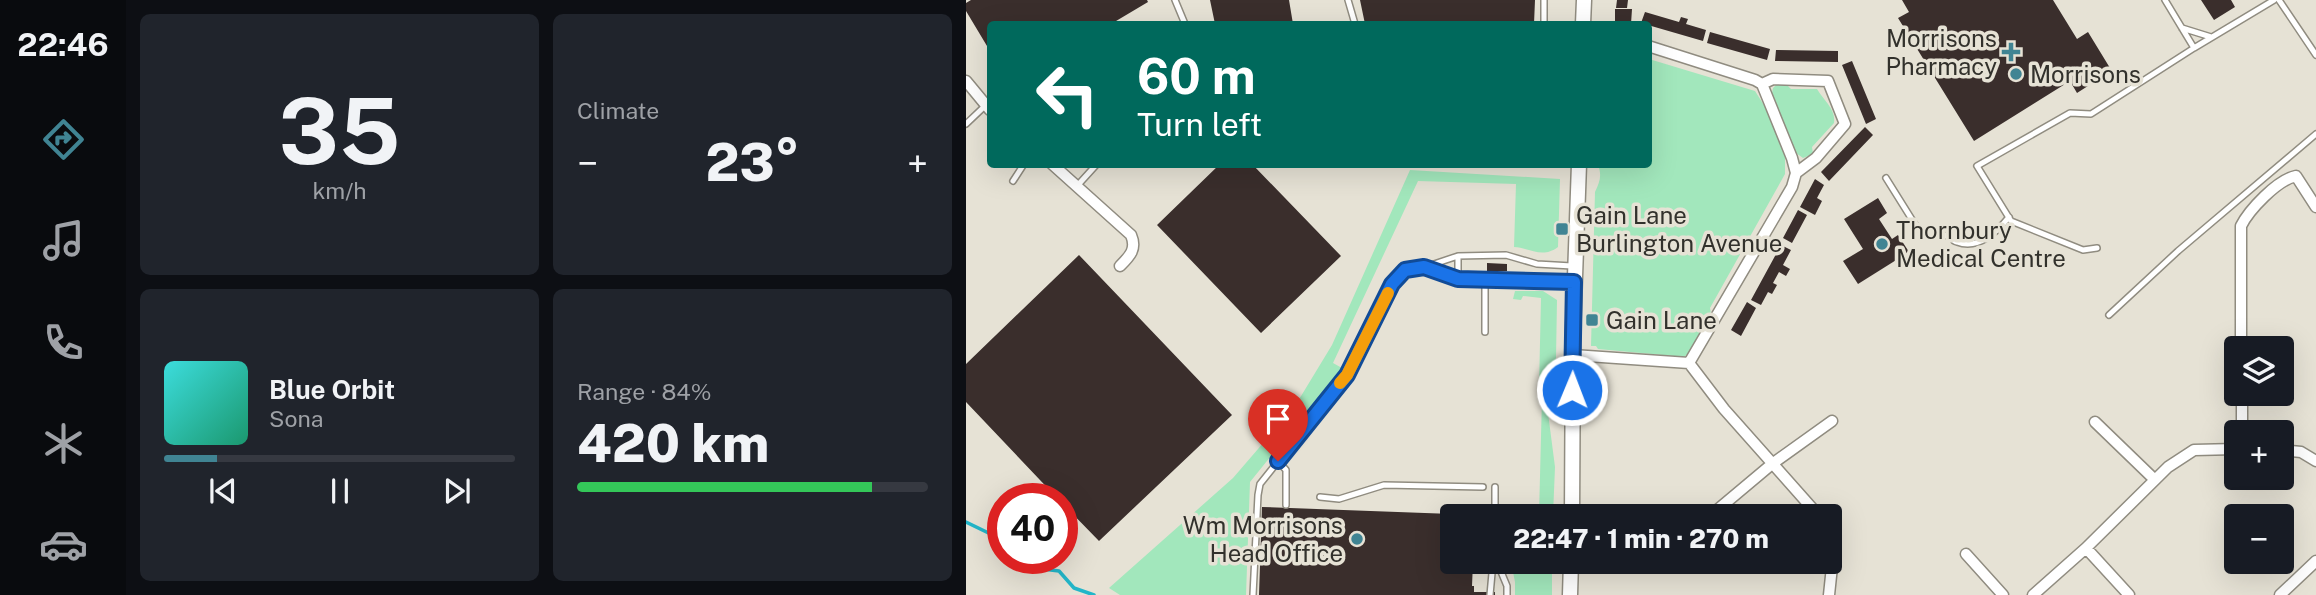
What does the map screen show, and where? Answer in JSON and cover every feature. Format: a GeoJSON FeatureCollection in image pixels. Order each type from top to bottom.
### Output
{"type":"FeatureCollection","features":[{"type":"Feature","properties":{"kind":"street"},"geometry":{"type":"LineString","coordinates":[[1583,21],[1584,0]]}},
{"type":"Feature","properties":{"kind":"street"},"geometry":{"type":"LineString","coordinates":[[1652,47],[1762,84],[1796,173],[1793,187],[1689,363]]}},
{"type":"Feature","properties":{"kind":"street"},"geometry":{"type":"LineString","coordinates":[[1762,84],[1773,79],[1828,80],[1845,124],[1816,158],[1796,173]]}},
{"type":"Feature","properties":{"kind":"street"},"geometry":{"type":"LineString","coordinates":[[966,81],[987,106]]}},
{"type":"Feature","properties":{"kind":"street"},"geometry":{"type":"LineString","coordinates":[[1057,168],[1131,235],[1134,243],[1132,252],[1120,266]]}},
{"type":"Feature","properties":{"kind":"street"},"geometry":{"type":"LineString","coordinates":[[1572,504],[1578,168]]}},
{"type":"Feature","properties":{"kind":"street"},"geometry":{"type":"LineString","coordinates":[[2241,336],[2241,226],[2248,213],[2286,178],[2296,176],[2316,207]]}},
{"type":"Feature","properties":{"kind":"street"},"geometry":{"type":"LineString","coordinates":[[1573,355],[1689,363],[1724,409],[1808,504]]}},
{"type":"Feature","properties":{"kind":"street"},"geometry":{"type":"LineString","coordinates":[[1724,504],[1772,464],[1832,421]]}},
{"type":"Feature","properties":{"kind":"street"},"geometry":{"type":"LineString","coordinates":[[2095,422],[2154,479]]}},
{"type":"Feature","properties":{"kind":"street"},"geometry":{"type":"LineString","coordinates":[[2033,595],[2086,548],[2168,467],[2194,450],[2224,449]]}},
{"type":"Feature","properties":{"kind":"street"},"geometry":{"type":"LineString","coordinates":[[2294,451],[2301,452],[2316,461]]}},
{"type":"Feature","properties":{"kind":"street"},"geometry":{"type":"LineString","coordinates":[[2086,548],[2129,595]]}},
{"type":"Feature","properties":{"kind":"street"},"geometry":{"type":"LineString","coordinates":[[1966,554],[2003,595]]}},
{"type":"Feature","properties":{"kind":"street"},"geometry":{"type":"LineString","coordinates":[[2280,595],[2316,561]]}},
{"type":"Feature","properties":{"kind":"street"},"geometry":{"type":"LineString","coordinates":[[1570,595],[1571,574]]}},
{"type":"Feature","properties":{"kind":"street"},"geometry":{"type":"LineString","coordinates":[[1829,595],[1831,574]]}},
{"type":"Feature","properties":{"kind":"lane"},"geometry":{"type":"LineString","coordinates":[[1175,0],[1184,21]]}},
{"type":"Feature","properties":{"kind":"lane"},"geometry":{"type":"LineString","coordinates":[[1348,0],[1353,21]]}},
{"type":"Feature","properties":{"kind":"lane"},"geometry":{"type":"LineString","coordinates":[[1544,21],[1545,0]]}},
{"type":"Feature","properties":{"kind":"lane"},"geometry":{"type":"LineString","coordinates":[[2165,0],[2194,48]]}},
{"type":"Feature","properties":{"kind":"lane"},"geometry":{"type":"LineString","coordinates":[[2097,248],[2083,250],[2011,221],[1977,166],[2070,113],[2091,114],[2211,37],[2277,0],[2316,55]]}},
{"type":"Feature","properties":{"kind":"lane"},"geometry":{"type":"LineString","coordinates":[[2182,28],[2211,37]]}},
{"type":"Feature","properties":{"kind":"lane"},"geometry":{"type":"LineString","coordinates":[[966,124],[987,108]]}},
{"type":"Feature","properties":{"kind":"lane"},"geometry":{"type":"LineString","coordinates":[[2109,315],[2222,212],[2316,134]]}},
{"type":"Feature","properties":{"kind":"lane"},"geometry":{"type":"LineString","coordinates":[[1013,181],[1021,168]]}},
{"type":"Feature","properties":{"kind":"lane"},"geometry":{"type":"LineString","coordinates":[[1077,186],[1093,168]]}},
{"type":"Feature","properties":{"kind":"lane"},"geometry":{"type":"LineString","coordinates":[[1886,178],[1920,234],[1948,236],[1957,242],[1970,244],[1992,234],[2009,217]]}},
{"type":"Feature","properties":{"kind":"lane"},"geometry":{"type":"LineString","coordinates":[[1253,595],[1258,489],[1347,375],[1395,279],[1405,270],[1458,256],[1506,255],[1537,264],[1575,267]]}},
{"type":"Feature","properties":{"kind":"lane"},"geometry":{"type":"LineString","coordinates":[[1458,256],[1458,279]]}},
{"type":"Feature","properties":{"kind":"lane"},"geometry":{"type":"LineString","coordinates":[[1424,267],[1458,279],[1574,282]]}},
{"type":"Feature","properties":{"kind":"lane"},"geometry":{"type":"LineString","coordinates":[[1485,280],[1485,332]]}},
{"type":"Feature","properties":{"kind":"lane"},"geometry":{"type":"LineString","coordinates":[[1278,461],[1286,470],[1286,505]]}},
{"type":"Feature","properties":{"kind":"lane"},"geometry":{"type":"LineString","coordinates":[[1320,497],[1339,499],[1384,485],[1483,487]]}},
{"type":"Feature","properties":{"kind":"lane"},"geometry":{"type":"LineString","coordinates":[[1495,487],[1495,504]]}},
{"type":"Feature","properties":{"kind":"lane"},"geometry":{"type":"LineString","coordinates":[[1490,595],[1493,574]]}},
{"type":"Feature","properties":{"kind":"lane"},"geometry":{"type":"LineString","coordinates":[[1501,574],[1507,586],[1507,595]]}},
{"type":"Feature","properties":{"kind":"green space"},"geometry":{"type":"Polygon","coordinates":[[[1652,60],[1755,91],[1771,116],[1785,152],[1785,174],[1710,308],[1711,314],[1692,350],[1684,357],[1598,349],[1591,346],[1595,192],[1600,175],[1599,168],[1652,168],[1652,60]]]}},
{"type":"Feature","properties":{"kind":"green space"},"geometry":{"type":"Polygon","coordinates":[[[1778,83],[1786,84],[1791,89],[1817,89],[1831,109],[1834,123],[1812,147],[1813,154],[1803,158],[1796,153],[1772,93],[1778,83]]]}},
{"type":"Feature","properties":{"kind":"green space"},"geometry":{"type":"Polygon","coordinates":[[[1410,170],[1560,179],[1558,247],[1542,253],[1514,247],[1516,184],[1418,181],[1333,363],[1342,368],[1250,482],[1246,595],[1120,595],[1109,588],[1233,478],[1295,406],[1332,345],[1410,170]]]}},
{"type":"Feature","properties":{"kind":"green space"},"geometry":{"type":"Polygon","coordinates":[[[1515,291],[1543,291],[1557,300],[1556,358],[1547,387],[1539,387],[1541,298],[1523,296],[1521,300],[1513,299],[1515,291]]]}},
{"type":"Feature","properties":{"kind":"green space"},"geometry":{"type":"Polygon","coordinates":[[[1542,397],[1546,397],[1555,467],[1553,504],[1539,504],[1542,397]]]}},
{"type":"Feature","properties":{"kind":"green space"},"geometry":{"type":"Polygon","coordinates":[[[1513,574],[1552,574],[1552,595],[1515,595],[1513,574]]]}},
{"type":"Feature","properties":{"kind":"building"},"geometry":{"type":"Polygon","coordinates":[[[971,0],[1148,2],[1116,21],[987,21],[987,46],[966,11],[966,3],[971,0]]]}},
{"type":"Feature","properties":{"kind":"building"},"geometry":{"type":"Polygon","coordinates":[[[1210,0],[1289,0],[1292,21],[1214,21],[1210,0]]]}},
{"type":"Feature","properties":{"kind":"building"},"geometry":{"type":"Polygon","coordinates":[[[1360,0],[1535,0],[1534,21],[1364,21],[1360,0]]]}},
{"type":"Feature","properties":{"kind":"building"},"geometry":{"type":"Polygon","coordinates":[[[1617,0],[1628,0],[1627,8],[1616,8],[1617,0]]]}},
{"type":"Feature","properties":{"kind":"building","name":"Morrisons"},"geometry":{"type":"Polygon","coordinates":[[[1902,0],[2053,0],[2077,39],[2088,32],[2110,68],[2089,81],[2091,84],[2077,93],[2070,81],[1974,141],[1898,18],[1909,12],[1902,0]]]}},
{"type":"Feature","properties":{"kind":"building"},"geometry":{"type":"Polygon","coordinates":[[[2201,0],[2231,0],[2235,7],[2214,20],[2201,0]]]}},
{"type":"Feature","properties":{"kind":"building"},"geometry":{"type":"Polygon","coordinates":[[[1615,9],[1632,9],[1631,21],[1615,21],[1615,9]]]}},
{"type":"Feature","properties":{"kind":"building"},"geometry":{"type":"Polygon","coordinates":[[[1645,12],[1679,22],[1681,17],[1688,19],[1686,24],[1706,30],[1703,41],[1652,26],[1652,21],[1642,21],[1645,12]]]}},
{"type":"Feature","properties":{"kind":"building"},"geometry":{"type":"Polygon","coordinates":[[[1710,32],[1770,49],[1767,60],[1707,43],[1710,32]]]}},
{"type":"Feature","properties":{"kind":"building"},"geometry":{"type":"Polygon","coordinates":[[[1776,50],[1838,51],[1838,62],[1775,61],[1776,50]]]}},
{"type":"Feature","properties":{"kind":"building"},"geometry":{"type":"Polygon","coordinates":[[[1852,61],[1876,119],[1866,124],[1842,65],[1852,61]]]}},
{"type":"Feature","properties":{"kind":"building"},"geometry":{"type":"Polygon","coordinates":[[[1865,127],[1873,135],[1829,181],[1821,172],[1865,127]]]}},
{"type":"Feature","properties":{"kind":"building"},"geometry":{"type":"Polygon","coordinates":[[[1216,168],[1256,168],[1341,256],[1261,333],[1157,225],[1216,168]]]}},
{"type":"Feature","properties":{"kind":"building"},"geometry":{"type":"Polygon","coordinates":[[[1815,179],[1824,185],[1817,198],[1822,201],[1815,215],[1800,207],[1815,179]]]}},
{"type":"Feature","properties":{"kind":"building","name":"Thornbury Medical Centre"},"geometry":{"type":"Polygon","coordinates":[[[1878,198],[1887,213],[1879,219],[1892,239],[1898,235],[1909,252],[1858,284],[1843,261],[1863,249],[1844,219],[1878,198]]]}},
{"type":"Feature","properties":{"kind":"building"},"geometry":{"type":"Polygon","coordinates":[[[1798,210],[1807,215],[1792,243],[1783,238],[1798,210]]]}},
{"type":"Feature","properties":{"kind":"building"},"geometry":{"type":"Polygon","coordinates":[[[1781,245],[1791,250],[1783,265],[1790,269],[1786,276],[1779,272],[1773,283],[1777,285],[1772,294],[1768,292],[1761,305],[1751,300],[1781,245]]]}},
{"type":"Feature","properties":{"kind":"building"},"geometry":{"type":"Polygon","coordinates":[[[1079,255],[1232,415],[1099,541],[1078,519],[1078,483],[1043,483],[966,402],[966,364],[1079,255]]]}},
{"type":"Feature","properties":{"kind":"building"},"geometry":{"type":"Polygon","coordinates":[[[1487,263],[1507,264],[1507,271],[1487,271],[1487,263]]]}},
{"type":"Feature","properties":{"kind":"building"},"geometry":{"type":"Polygon","coordinates":[[[1747,302],[1756,308],[1741,336],[1731,330],[1747,302]]]}},
{"type":"Feature","properties":{"kind":"building","name":"Wm Morrisons Head Office"},"geometry":{"type":"Polygon","coordinates":[[[1262,507],[1440,514],[1440,574],[1472,574],[1474,592],[1495,592],[1495,595],[1259,595],[1262,507]]]}},
{"type":"Feature","properties":{"kind":"waterway"},"geometry":{"type":"LineString","coordinates":[[966,522],[987,532]]}},
{"type":"Feature","properties":{"kind":"waterway"},"geometry":{"type":"LineString","coordinates":[[1062,574],[1074,588],[1094,595]]}},
{"type":"Feature","properties":{"kind":"slow traffic"},"geometry":{"type":"LineString","coordinates":[[1340,383],[1347,375],[1388,293]]}},
{"type":"Feature","properties":{"kind":"place","name":"Morrisons Pharmacy"},"geometry":{"type":"Point","coordinates":[2011,52]}},
{"type":"Feature","properties":{"kind":"place","name":"Morrisons"},"geometry":{"type":"Point","coordinates":[2016,74]}},
{"type":"Feature","properties":{"kind":"place","name":"Gain Lane Burlington Avenue"},"geometry":{"type":"Point","coordinates":[1562,229]}},
{"type":"Feature","properties":{"kind":"place","name":"Thornbury Medical Centre"},"geometry":{"type":"Point","coordinates":[1882,244]}},
{"type":"Feature","properties":{"kind":"place","name":"Gain Lane"},"geometry":{"type":"Point","coordinates":[1592,320]}},
{"type":"Feature","properties":{"kind":"place","name":"Wm Morrisons Head Office"},"geometry":{"type":"Point","coordinates":[1357,539]}},
{"type":"Feature","properties":{"kind":"route"},"geometry":{"type":"LineString","coordinates":[[1278,461],[1347,375],[1392,284],[1405,270],[1424,267],[1458,279],[1574,282],[1572,390]]}}]}
